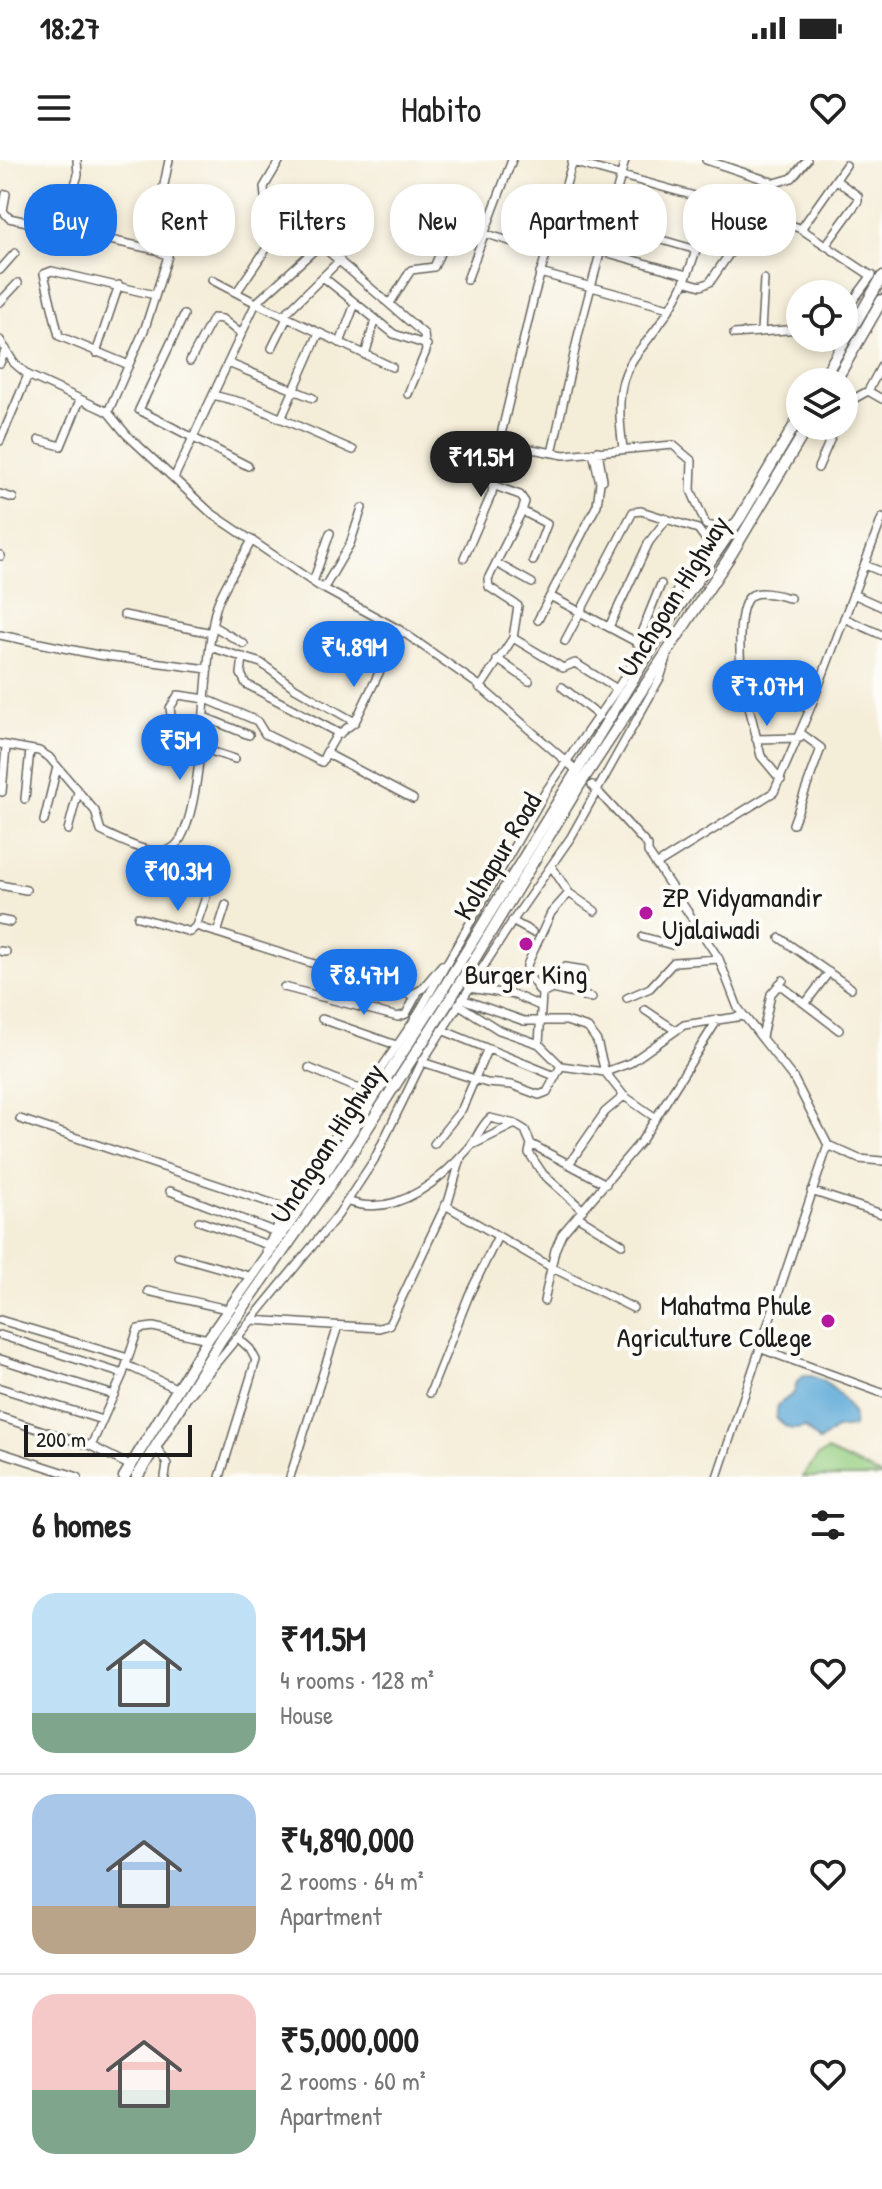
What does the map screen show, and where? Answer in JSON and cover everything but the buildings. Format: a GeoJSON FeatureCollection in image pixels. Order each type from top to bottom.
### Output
{"type":"FeatureCollection","features":[{"type":"Feature","properties":{"kind":"highway"},"geometry":{"type":"LineString","coordinates":[[829,368],[882,277]]}},
{"type":"Feature","properties":{"kind":"highway"},"geometry":{"type":"LineString","coordinates":[[843,368],[882,300]]}},
{"type":"Feature","properties":{"kind":"highway","name":"Kolhapur Road"},"geometry":{"type":"LineString","coordinates":[[124,1477],[227,1309],[267,1248],[328,1168],[450,978],[665,627],[740,518],[786,440]]}},
{"type":"Feature","properties":{"kind":"highway","name":"Unchgoan Highway"},"geometry":{"type":"LineString","coordinates":[[137,1477],[222,1338],[345,1163],[799,440]]}},
{"type":"Feature","properties":{"kind":"street"},"geometry":{"type":"LineString","coordinates":[[75,184],[77,160]]}},
{"type":"Feature","properties":{"kind":"street"},"geometry":{"type":"LineString","coordinates":[[164,184],[169,160]]}},
{"type":"Feature","properties":{"kind":"street"},"geometry":{"type":"LineString","coordinates":[[268,184],[280,160]]}},
{"type":"Feature","properties":{"kind":"street"},"geometry":{"type":"LineString","coordinates":[[485,229],[512,160]]}},
{"type":"Feature","properties":{"kind":"street"},"geometry":{"type":"LineString","coordinates":[[618,184],[625,160]]}},
{"type":"Feature","properties":{"kind":"street"},"geometry":{"type":"LineString","coordinates":[[706,160],[775,183],[792,178],[807,160]]}},
{"type":"Feature","properties":{"kind":"street"},"geometry":{"type":"LineString","coordinates":[[565,184],[572,161],[683,193]]}},
{"type":"Feature","properties":{"kind":"street"},"geometry":{"type":"LineString","coordinates":[[801,229],[846,165]]}},
{"type":"Feature","properties":{"kind":"street"},"geometry":{"type":"LineString","coordinates":[[826,245],[858,201],[858,196],[836,180]]}},
{"type":"Feature","properties":{"kind":"street"},"geometry":{"type":"LineString","coordinates":[[6,194],[3,211],[6,217],[24,221]]}},
{"type":"Feature","properties":{"kind":"street"},"geometry":{"type":"LineString","coordinates":[[796,227],[870,275],[882,277]]}},
{"type":"Feature","properties":{"kind":"street"},"geometry":{"type":"LineString","coordinates":[[0,270],[15,253]]}},
{"type":"Feature","properties":{"kind":"street"},"geometry":{"type":"LineString","coordinates":[[108,412],[167,265],[167,256]]}},
{"type":"Feature","properties":{"kind":"street"},"geometry":{"type":"LineString","coordinates":[[238,290],[261,256]]}},
{"type":"Feature","properties":{"kind":"street"},"geometry":{"type":"LineString","coordinates":[[174,478],[256,303],[308,256]]}},
{"type":"Feature","properties":{"kind":"street"},"geometry":{"type":"LineString","coordinates":[[335,256],[416,324],[427,345],[408,394]]}},
{"type":"Feature","properties":{"kind":"street"},"geometry":{"type":"LineString","coordinates":[[390,303],[411,270],[434,267],[439,256]]}},
{"type":"Feature","properties":{"kind":"street"},"geometry":{"type":"LineString","coordinates":[[467,280],[475,256]]}},
{"type":"Feature","properties":{"kind":"street"},"geometry":{"type":"LineString","coordinates":[[464,558],[494,487],[499,443],[545,256]]}},
{"type":"Feature","properties":{"kind":"street"},"geometry":{"type":"LineString","coordinates":[[552,453],[600,256]]}},
{"type":"Feature","properties":{"kind":"street"},"geometry":{"type":"LineString","coordinates":[[617,256],[686,278],[701,286],[710,282],[728,256]]}},
{"type":"Feature","properties":{"kind":"street"},"geometry":{"type":"LineString","coordinates":[[623,448],[620,383],[629,360],[669,308],[695,256]]}},
{"type":"Feature","properties":{"kind":"street"},"geometry":{"type":"LineString","coordinates":[[272,348],[285,317],[340,260]]}},
{"type":"Feature","properties":{"kind":"street"},"geometry":{"type":"LineString","coordinates":[[129,365],[58,334],[44,274],[52,271],[155,295]]}},
{"type":"Feature","properties":{"kind":"street"},"geometry":{"type":"LineString","coordinates":[[540,273],[669,308]]}},
{"type":"Feature","properties":{"kind":"street"},"geometry":{"type":"LineString","coordinates":[[858,293],[870,275]]}},
{"type":"Feature","properties":{"kind":"street"},"geometry":{"type":"LineString","coordinates":[[323,277],[394,334],[427,345]]}},
{"type":"Feature","properties":{"kind":"street"},"geometry":{"type":"LineString","coordinates":[[761,332],[764,279]]}},
{"type":"Feature","properties":{"kind":"street"},"geometry":{"type":"LineString","coordinates":[[212,280],[392,367]]}},
{"type":"Feature","properties":{"kind":"street"},"geometry":{"type":"LineString","coordinates":[[0,302],[18,283]]}},
{"type":"Feature","properties":{"kind":"street"},"geometry":{"type":"LineString","coordinates":[[96,353],[119,285]]}},
{"type":"Feature","properties":{"kind":"street"},"geometry":{"type":"LineString","coordinates":[[340,343],[355,304]]}},
{"type":"Feature","properties":{"kind":"street"},"geometry":{"type":"LineString","coordinates":[[184,315],[139,408],[248,466]]}},
{"type":"Feature","properties":{"kind":"street"},"geometry":{"type":"LineString","coordinates":[[190,361],[213,318],[222,319],[241,334]]}},
{"type":"Feature","properties":{"kind":"street"},"geometry":{"type":"LineString","coordinates":[[365,355],[375,321]]}},
{"type":"Feature","properties":{"kind":"street"},"geometry":{"type":"LineString","coordinates":[[734,334],[786,330]]}},
{"type":"Feature","properties":{"kind":"street"},"geometry":{"type":"LineString","coordinates":[[281,419],[291,390],[319,333]]}},
{"type":"Feature","properties":{"kind":"street"},"geometry":{"type":"LineString","coordinates":[[0,340],[14,363],[28,375],[108,412],[211,513],[313,582],[400,630],[480,688],[575,769]]}},
{"type":"Feature","properties":{"kind":"street"},"geometry":{"type":"LineString","coordinates":[[0,363],[6,349]]}},
{"type":"Feature","properties":{"kind":"street"},"geometry":{"type":"LineString","coordinates":[[228,363],[313,398]]}},
{"type":"Feature","properties":{"kind":"street"},"geometry":{"type":"LineString","coordinates":[[858,396],[868,391],[882,365]]}},
{"type":"Feature","properties":{"kind":"street"},"geometry":{"type":"LineString","coordinates":[[0,441],[4,418],[28,375]]}},
{"type":"Feature","properties":{"kind":"street"},"geometry":{"type":"LineString","coordinates":[[868,391],[882,399]]}},
{"type":"Feature","properties":{"kind":"street"},"geometry":{"type":"LineString","coordinates":[[213,395],[248,404],[353,450]]}},
{"type":"Feature","properties":{"kind":"street"},"geometry":{"type":"LineString","coordinates":[[39,440],[61,446],[80,400]]}},
{"type":"Feature","properties":{"kind":"street"},"geometry":{"type":"LineString","coordinates":[[818,468],[830,440]]}},
{"type":"Feature","properties":{"kind":"street"},"geometry":{"type":"LineString","coordinates":[[499,443],[552,453],[673,445],[692,461],[691,490],[712,542]]}},
{"type":"Feature","properties":{"kind":"street"},"geometry":{"type":"LineString","coordinates":[[538,620],[595,511],[603,481],[596,452]]}},
{"type":"Feature","properties":{"kind":"street"},"geometry":{"type":"LineString","coordinates":[[462,474],[523,497],[522,511],[488,584],[518,606],[513,638],[480,688]]}},
{"type":"Feature","properties":{"kind":"street"},"geometry":{"type":"LineString","coordinates":[[0,494],[13,498]]}},
{"type":"Feature","properties":{"kind":"street"},"geometry":{"type":"LineString","coordinates":[[324,588],[350,544],[362,508]]}},
{"type":"Feature","properties":{"kind":"street"},"geometry":{"type":"LineString","coordinates":[[565,641],[631,514],[638,510],[698,529],[712,542]]}},
{"type":"Feature","properties":{"kind":"street"},"geometry":{"type":"LineString","coordinates":[[522,511],[547,524],[533,561]]}},
{"type":"Feature","properties":{"kind":"street"},"geometry":{"type":"LineString","coordinates":[[639,644],[712,542],[740,518]]}},
{"type":"Feature","properties":{"kind":"street"},"geometry":{"type":"LineString","coordinates":[[656,865],[774,792],[801,736],[853,594],[880,531],[882,518]]}},
{"type":"Feature","properties":{"kind":"street"},"geometry":{"type":"LineString","coordinates":[[609,627],[649,542],[667,519]]}},
{"type":"Feature","properties":{"kind":"street"},"geometry":{"type":"LineString","coordinates":[[706,525],[726,529]]}},
{"type":"Feature","properties":{"kind":"street"},"geometry":{"type":"LineString","coordinates":[[313,582],[330,533]]}},
{"type":"Feature","properties":{"kind":"street"},"geometry":{"type":"LineString","coordinates":[[2,792],[3,746],[44,753],[95,811],[101,831],[131,844],[168,850],[175,845],[188,817],[201,748],[217,605],[252,540]]}},
{"type":"Feature","properties":{"kind":"street"},"geometry":{"type":"LineString","coordinates":[[496,563],[532,583]]}},
{"type":"Feature","properties":{"kind":"street"},"geometry":{"type":"LineString","coordinates":[[865,565],[882,572]]}},
{"type":"Feature","properties":{"kind":"street"},"geometry":{"type":"LineString","coordinates":[[199,1221],[267,1248],[286,1208],[396,1045],[566,763],[617,689],[639,644],[661,584]]}},
{"type":"Feature","properties":{"kind":"street"},"geometry":{"type":"LineString","coordinates":[[853,594],[882,607]]}},
{"type":"Feature","properties":{"kind":"street"},"geometry":{"type":"LineString","coordinates":[[781,780],[761,756],[756,739],[743,682],[739,637],[747,601],[752,595],[790,598]]}},
{"type":"Feature","properties":{"kind":"street"},"geometry":{"type":"LineString","coordinates":[[550,596],[639,644]]}},
{"type":"Feature","properties":{"kind":"street"},"geometry":{"type":"LineString","coordinates":[[124,615],[213,630],[244,644]]}},
{"type":"Feature","properties":{"kind":"street"},"geometry":{"type":"LineString","coordinates":[[844,618],[882,635]]}},
{"type":"Feature","properties":{"kind":"street"},"geometry":{"type":"LineString","coordinates":[[172,722],[170,708],[178,695],[206,699],[257,721],[265,734],[322,762],[340,734],[355,722],[400,630]]}},
{"type":"Feature","properties":{"kind":"street"},"geometry":{"type":"LineString","coordinates":[[0,635],[98,655],[208,669]]}},
{"type":"Feature","properties":{"kind":"street"},"geometry":{"type":"LineString","coordinates":[[513,638],[563,668],[575,663],[617,689]]}},
{"type":"Feature","properties":{"kind":"street"},"geometry":{"type":"LineString","coordinates":[[184,1400],[203,1383],[347,1201],[374,1160],[422,1062],[512,921],[552,867],[593,788],[660,678],[672,644]]}},
{"type":"Feature","properties":{"kind":"street"},"geometry":{"type":"LineString","coordinates":[[210,647],[261,663],[355,722]]}},
{"type":"Feature","properties":{"kind":"street"},"geometry":{"type":"LineString","coordinates":[[243,657],[242,678],[268,696],[340,734]]}},
{"type":"Feature","properties":{"kind":"street"},"geometry":{"type":"LineString","coordinates":[[497,659],[529,681]]}},
{"type":"Feature","properties":{"kind":"street"},"geometry":{"type":"LineString","coordinates":[[743,682],[810,709]]}},
{"type":"Feature","properties":{"kind":"street"},"geometry":{"type":"LineString","coordinates":[[562,687],[599,716]]}},
{"type":"Feature","properties":{"kind":"street"},"geometry":{"type":"LineString","coordinates":[[236,730],[242,715]]}},
{"type":"Feature","properties":{"kind":"street"},"geometry":{"type":"LineString","coordinates":[[204,717],[249,735]]}},
{"type":"Feature","properties":{"kind":"street"},"geometry":{"type":"LineString","coordinates":[[756,739],[801,736],[821,748],[793,824]]}},
{"type":"Feature","properties":{"kind":"street"},"geometry":{"type":"LineString","coordinates":[[201,748],[235,759]]}},
{"type":"Feature","properties":{"kind":"street"},"geometry":{"type":"LineString","coordinates":[[25,799],[30,750]]}},
{"type":"Feature","properties":{"kind":"street"},"geometry":{"type":"LineString","coordinates":[[326,753],[413,799]]}},
{"type":"Feature","properties":{"kind":"street"},"geometry":{"type":"LineString","coordinates":[[44,821],[57,767]]}},
{"type":"Feature","properties":{"kind":"street"},"geometry":{"type":"LineString","coordinates":[[593,788],[648,846],[656,865],[719,959],[744,1016],[794,1079],[828,1145],[859,1159],[882,1161]]}},
{"type":"Feature","properties":{"kind":"street"},"geometry":{"type":"LineString","coordinates":[[68,830],[78,792]]}},
{"type":"Feature","properties":{"kind":"street"},"geometry":{"type":"LineString","coordinates":[[552,867],[569,893],[595,911]]}},
{"type":"Feature","properties":{"kind":"street"},"geometry":{"type":"LineString","coordinates":[[0,885],[26,890]]}},
{"type":"Feature","properties":{"kind":"street"},"geometry":{"type":"LineString","coordinates":[[138,917],[187,932],[196,926],[208,891]]}},
{"type":"Feature","properties":{"kind":"street"},"geometry":{"type":"LineString","coordinates":[[539,1044],[542,994],[527,973],[527,965],[551,913],[569,893]]}},
{"type":"Feature","properties":{"kind":"street"},"geometry":{"type":"LineString","coordinates":[[217,933],[226,905]]}},
{"type":"Feature","properties":{"kind":"street"},"geometry":{"type":"LineString","coordinates":[[0,920],[10,922]]}},
{"type":"Feature","properties":{"kind":"street"},"geometry":{"type":"LineString","coordinates":[[512,921],[532,932]]}},
{"type":"Feature","properties":{"kind":"street"},"geometry":{"type":"LineString","coordinates":[[196,926],[411,995],[417,994]]}},
{"type":"Feature","properties":{"kind":"street"},"geometry":{"type":"LineString","coordinates":[[643,937],[672,945],[698,926]]}},
{"type":"Feature","properties":{"kind":"street"},"geometry":{"type":"LineString","coordinates":[[780,938],[851,988]]}},
{"type":"Feature","properties":{"kind":"street"},"geometry":{"type":"LineString","coordinates":[[284,987],[398,1017],[406,1014],[417,994],[451,954]]}},
{"type":"Feature","properties":{"kind":"street"},"geometry":{"type":"LineString","coordinates":[[627,998],[650,988],[674,962],[719,959]]}},
{"type":"Feature","properties":{"kind":"street"},"geometry":{"type":"LineString","coordinates":[[552,989],[558,971],[565,967],[584,970]]}},
{"type":"Feature","properties":{"kind":"street"},"geometry":{"type":"LineString","coordinates":[[805,1004],[829,972]]}},
{"type":"Feature","properties":{"kind":"street"},"geometry":{"type":"LineString","coordinates":[[762,1037],[771,994],[781,982],[839,1030]]}},
{"type":"Feature","properties":{"kind":"street"},"geometry":{"type":"LineString","coordinates":[[469,988],[515,995],[540,1006]]}},
{"type":"Feature","properties":{"kind":"street"},"geometry":{"type":"LineString","coordinates":[[542,994],[552,989],[592,998]]}},
{"type":"Feature","properties":{"kind":"street"},"geometry":{"type":"LineString","coordinates":[[460,1002],[539,1024],[566,1021],[588,1028],[597,1041],[605,1072],[624,1096],[656,1118]]}},
{"type":"Feature","properties":{"kind":"street"},"geometry":{"type":"LineString","coordinates":[[460,1002],[499,1030],[539,1044],[561,1066],[605,1072],[630,1063],[684,1025],[744,1016]]}},
{"type":"Feature","properties":{"kind":"street"},"geometry":{"type":"LineString","coordinates":[[645,1010],[675,1030]]}},
{"type":"Feature","properties":{"kind":"street"},"geometry":{"type":"LineString","coordinates":[[322,1019],[396,1045]]}},
{"type":"Feature","properties":{"kind":"street"},"geometry":{"type":"LineString","coordinates":[[544,1301],[558,1242],[656,1118],[706,1033],[718,1019]]}},
{"type":"Feature","properties":{"kind":"street"},"geometry":{"type":"LineString","coordinates":[[442,1030],[555,1076]]}},
{"type":"Feature","properties":{"kind":"street"},"geometry":{"type":"LineString","coordinates":[[434,1144],[456,1118],[487,1050]]}},
{"type":"Feature","properties":{"kind":"street"},"geometry":{"type":"LineString","coordinates":[[422,1062],[474,1079],[544,1095],[561,1066]]}},
{"type":"Feature","properties":{"kind":"street"},"geometry":{"type":"LineString","coordinates":[[309,1068],[364,1091]]}},
{"type":"Feature","properties":{"kind":"street"},"geometry":{"type":"LineString","coordinates":[[569,1164],[605,1112],[624,1096]]}},
{"type":"Feature","properties":{"kind":"street"},"geometry":{"type":"LineString","coordinates":[[347,1201],[375,1208],[398,1204],[462,1156],[490,1118],[515,1124],[525,1130],[531,1144],[529,1153],[543,1174],[580,1213],[622,1244]]}},
{"type":"Feature","properties":{"kind":"street"},"geometry":{"type":"LineString","coordinates":[[20,1119],[197,1175],[286,1208]]}},
{"type":"Feature","properties":{"kind":"street"},"geometry":{"type":"LineString","coordinates":[[472,1145],[515,1124]]}},
{"type":"Feature","properties":{"kind":"street"},"geometry":{"type":"LineString","coordinates":[[531,1144],[606,1184]]}},
{"type":"Feature","properties":{"kind":"street"},"geometry":{"type":"LineString","coordinates":[[717,1477],[828,1145]]}},
{"type":"Feature","properties":{"kind":"street"},"geometry":{"type":"LineString","coordinates":[[251,1320],[379,1328],[389,1325],[446,1204],[462,1156]]}},
{"type":"Feature","properties":{"kind":"street"},"geometry":{"type":"LineString","coordinates":[[170,1191],[273,1231]]}},
{"type":"Feature","properties":{"kind":"street"},"geometry":{"type":"LineString","coordinates":[[811,1191],[882,1214]]}},
{"type":"Feature","properties":{"kind":"street"},"geometry":{"type":"LineString","coordinates":[[446,1204],[551,1267],[633,1308]]}},
{"type":"Feature","properties":{"kind":"street"},"geometry":{"type":"LineString","coordinates":[[430,1393],[469,1295],[498,1236]]}},
{"type":"Feature","properties":{"kind":"street"},"geometry":{"type":"LineString","coordinates":[[178,1256],[249,1276]]}},
{"type":"Feature","properties":{"kind":"street"},"geometry":{"type":"LineString","coordinates":[[148,1291],[227,1309]]}},
{"type":"Feature","properties":{"kind":"street"},"geometry":{"type":"LineString","coordinates":[[0,1320],[127,1361],[178,1389]]}},
{"type":"Feature","properties":{"kind":"street"},"geometry":{"type":"LineString","coordinates":[[91,1446],[141,1326],[208,1339]]}},
{"type":"Feature","properties":{"kind":"street"},"geometry":{"type":"LineString","coordinates":[[290,1477],[338,1326]]}},
{"type":"Feature","properties":{"kind":"street"},"geometry":{"type":"LineString","coordinates":[[0,1335],[123,1374]]}},
{"type":"Feature","properties":{"kind":"street"},"geometry":{"type":"LineString","coordinates":[[220,1477],[256,1360],[238,1338]]}},
{"type":"Feature","properties":{"kind":"street"},"geometry":{"type":"LineString","coordinates":[[759,1348],[882,1393]]}},
{"type":"Feature","properties":{"kind":"street"},"geometry":{"type":"LineString","coordinates":[[0,1359],[114,1395]]}},
{"type":"Feature","properties":{"kind":"street"},"geometry":{"type":"LineString","coordinates":[[0,1388],[102,1420]]}},
{"type":"Feature","properties":{"kind":"street"},"geometry":{"type":"LineString","coordinates":[[0,1417],[91,1446],[131,1466]]}},
{"type":"Feature","properties":{"kind":"street"},"geometry":{"type":"LineString","coordinates":[[156,1446],[167,1464],[165,1477]]}},
{"type":"Feature","properties":{"kind":"street"},"geometry":{"type":"LineString","coordinates":[[0,1452],[78,1477]]}},
{"type":"Feature","properties":{"kind":"green space"},"geometry":{"type":"Polygon","coordinates":[[[827,1451],[882,1477],[802,1477],[818,1456],[827,1451]]]}},
{"type":"Feature","properties":{"kind":"water"},"geometry":{"type":"Polygon","coordinates":[[[805,1375],[827,1384],[840,1395],[854,1415],[853,1427],[836,1429],[819,1442],[805,1427],[789,1428],[776,1418],[778,1405],[794,1393],[797,1382],[805,1375]]]}},
{"type":"Feature","properties":{"kind":"place","name":"ZP Vidyamandir Ujalaiwadi"},"geometry":{"type":"Point","coordinates":[646,913]}},
{"type":"Feature","properties":{"kind":"place","name":"Burger King"},"geometry":{"type":"Point","coordinates":[526,944]}},
{"type":"Feature","properties":{"kind":"place","name":"Mahatma Phule Agriculture College"},"geometry":{"type":"Point","coordinates":[828,1321]}}]}
